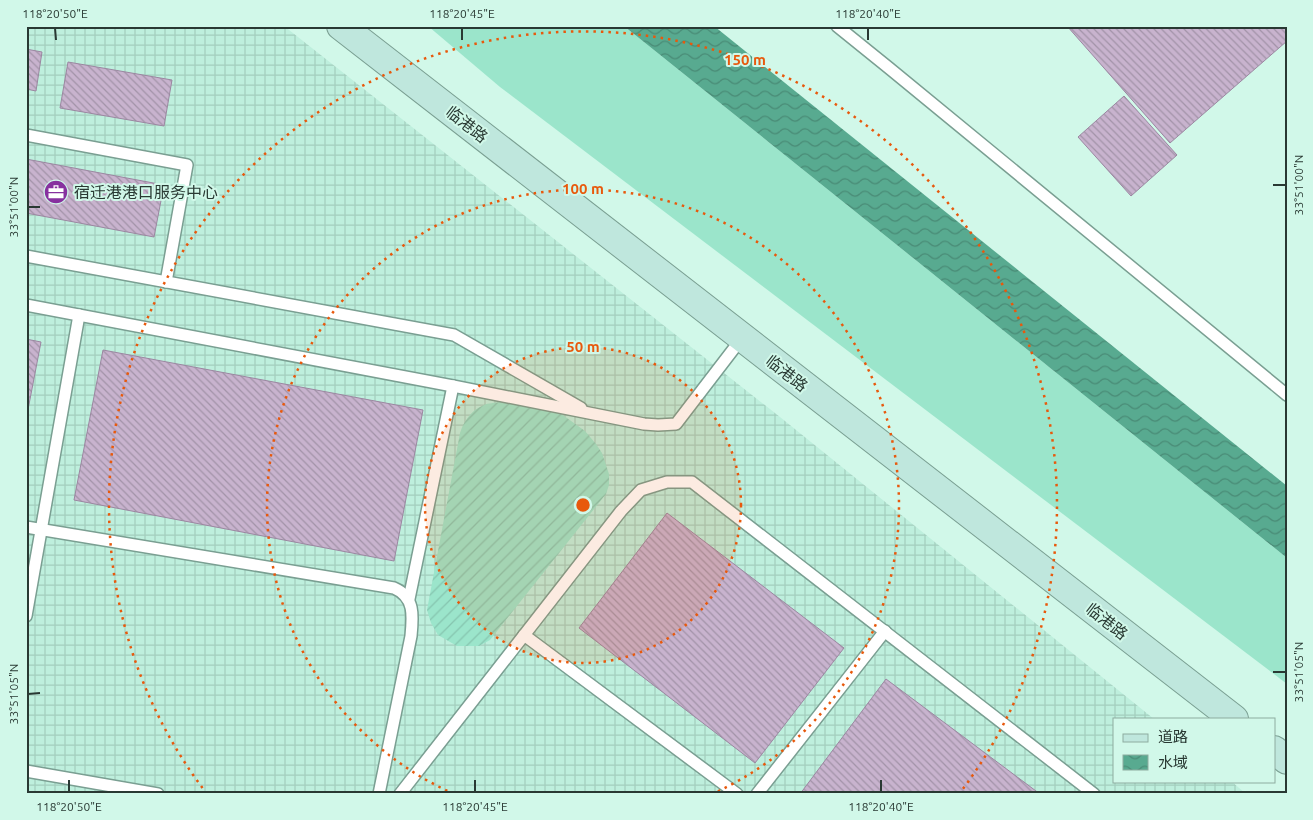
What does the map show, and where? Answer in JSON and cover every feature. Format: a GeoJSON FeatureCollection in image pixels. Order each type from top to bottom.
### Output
{"type":"FeatureCollection","features":[{"type":"Feature","properties":{"kind":"main road","name":"临港路"},"geometry":{"type":"LineString","coordinates":[[341,26],[1233,718]]}},
{"type":"Feature","properties":{"kind":"main road"},"geometry":{"type":"LineString","coordinates":[[1276,752],[1287,760]]}},
{"type":"Feature","properties":{"kind":"lane"},"geometry":{"type":"LineString","coordinates":[[836,26],[1287,395]]}},
{"type":"Feature","properties":{"kind":"lane"},"geometry":{"type":"LineString","coordinates":[[26,134],[187,164],[166,282]]}},
{"type":"Feature","properties":{"kind":"lane"},"geometry":{"type":"LineString","coordinates":[[26,256],[454,335],[589,413]]}},
{"type":"Feature","properties":{"kind":"lane"},"geometry":{"type":"LineString","coordinates":[[26,304],[644,424],[658,425],[676,424],[742,338]]}},
{"type":"Feature","properties":{"kind":"lane"},"geometry":{"type":"LineString","coordinates":[[26,616],[79,315]]}},
{"type":"Feature","properties":{"kind":"lane"},"geometry":{"type":"LineString","coordinates":[[379,794],[411,636],[413,620],[409,599],[453,386]]}},
{"type":"Feature","properties":{"kind":"lane"},"geometry":{"type":"LineString","coordinates":[[400,794],[621,510],[642,490],[667,482],[692,482],[1094,794]]}},
{"type":"Feature","properties":{"kind":"lane"},"geometry":{"type":"LineString","coordinates":[[26,527],[394,588],[402,592],[409,599]]}},
{"type":"Feature","properties":{"kind":"lane"},"geometry":{"type":"LineString","coordinates":[[757,794],[885,631]]}},
{"type":"Feature","properties":{"kind":"lane"},"geometry":{"type":"LineString","coordinates":[[524,635],[737,794]]}},
{"type":"Feature","properties":{"kind":"lane"},"geometry":{"type":"LineString","coordinates":[[26,771],[158,794]]}},
{"type":"Feature","properties":{"kind":"shaded area"},"geometry":{"type":"Polygon","coordinates":[[[26,26],[284,26],[780,417],[1153,718],[1113,718],[1113,782],[1232,782],[1246,794],[26,794],[26,26]]]}},
{"type":"Feature","properties":{"kind":"shaded area"},"geometry":{"type":"Polygon","coordinates":[[[428,26],[624,26],[1287,558],[1287,684],[500,87],[428,26]]]}},
{"type":"Feature","properties":{"kind":"shaded area"},"geometry":{"type":"Polygon","coordinates":[[[500,402],[560,413],[585,431],[602,453],[609,474],[609,485],[606,494],[490,640],[479,646],[457,646],[438,635],[431,623],[427,610],[460,433],[466,420],[475,410],[486,404],[500,402]]]}},
{"type":"Feature","properties":{"kind":"water"},"geometry":{"type":"Polygon","coordinates":[[[624,26],[714,26],[1287,486],[1287,558],[624,26]]]}},
{"type":"Feature","properties":{"kind":"building"},"geometry":{"type":"Polygon","coordinates":[[[1067,26],[1287,26],[1287,41],[1170,143],[1067,26]]]}},
{"type":"Feature","properties":{"kind":"building"},"geometry":{"type":"Polygon","coordinates":[[[26,49],[42,52],[36,91],[26,89],[26,49]]]}},
{"type":"Feature","properties":{"kind":"building"},"geometry":{"type":"Polygon","coordinates":[[[68,62],[172,80],[164,126],[60,108],[68,62]]]}},
{"type":"Feature","properties":{"kind":"building"},"geometry":{"type":"Polygon","coordinates":[[[1124,96],[1177,155],[1131,196],[1078,137],[1124,96]]]}},
{"type":"Feature","properties":{"kind":"building"},"geometry":{"type":"Polygon","coordinates":[[[26,159],[164,185],[154,237],[26,213],[26,159]]]}},
{"type":"Feature","properties":{"kind":"building"},"geometry":{"type":"Polygon","coordinates":[[[26,339],[41,342],[26,420],[26,339]]]}},
{"type":"Feature","properties":{"kind":"building"},"geometry":{"type":"Polygon","coordinates":[[[103,350],[423,410],[394,561],[74,500],[103,350]]]}},
{"type":"Feature","properties":{"kind":"building"},"geometry":{"type":"Polygon","coordinates":[[[667,513],[844,648],[755,763],[579,628],[667,513]]]}},
{"type":"Feature","properties":{"kind":"building"},"geometry":{"type":"Polygon","coordinates":[[[886,679],[1040,794],[800,794],[886,679]]]}},
{"type":"Feature","properties":{"kind":"place","name":"宿迁港港口服务中心"},"geometry":{"type":"Point","coordinates":[56,192]}}]}
